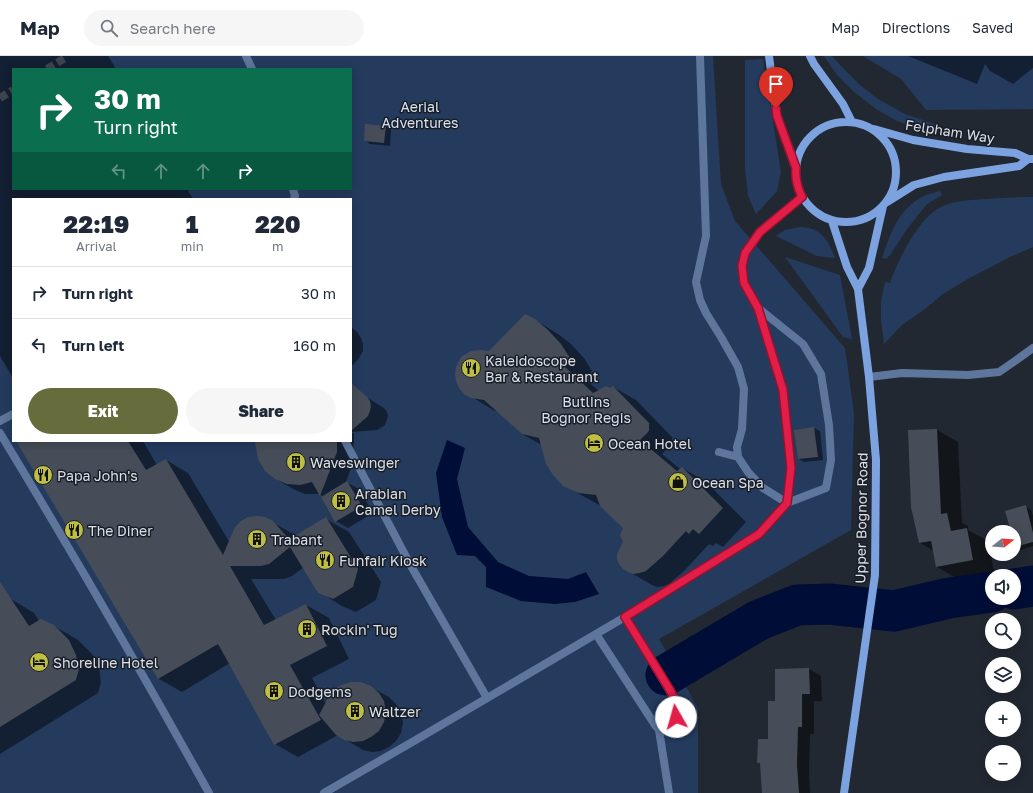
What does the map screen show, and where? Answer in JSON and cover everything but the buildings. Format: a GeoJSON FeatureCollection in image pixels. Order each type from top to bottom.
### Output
{"type":"FeatureCollection","features":[{"type":"Feature","properties":{"kind":"main road"},"geometry":{"type":"LineString","coordinates":[[770,56],[777,116],[796,168]]}},
{"type":"Feature","properties":{"kind":"main road"},"geometry":{"type":"LineString","coordinates":[[810,56],[843,104],[852,122]]}},
{"type":"Feature","properties":{"kind":"main road"},"geometry":{"type":"LineString","coordinates":[[852,122],[867,127],[883,138],[894,158],[895,180],[891,192],[884,204],[874,214],[861,220],[846,222],[832,221],[812,210],[802,197],[798,188],[795,174],[796,168],[801,150],[806,141],[817,130],[832,123],[852,122]]}},
{"type":"Feature","properties":{"kind":"main road","name":"Felpham Way"},"geometry":{"type":"LineString","coordinates":[[867,127],[913,140],[967,149],[1015,153],[1031,159]]}},
{"type":"Feature","properties":{"kind":"main road","name":"Felpham Way"},"geometry":{"type":"LineString","coordinates":[[884,204],[914,185],[944,177],[1019,166],[1031,159]]}},
{"type":"Feature","properties":{"kind":"main road"},"geometry":{"type":"LineString","coordinates":[[858,289],[869,268],[884,204]]}},
{"type":"Feature","properties":{"kind":"main road","name":"Upper Bognor Road"},"geometry":{"type":"LineString","coordinates":[[832,221],[847,267],[858,289],[869,377],[876,460],[875,575],[844,793]]}},
{"type":"Feature","properties":{"kind":"street"},"geometry":{"type":"LineString","coordinates":[[246,56],[252,68]]}},
{"type":"Feature","properties":{"kind":"street"},"geometry":{"type":"LineString","coordinates":[[700,56],[706,236],[696,282],[700,300],[738,367],[744,389],[742,428],[737,447],[738,457],[748,472],[764,488],[787,503]]}},
{"type":"Feature","properties":{"kind":"street"},"geometry":{"type":"LineString","coordinates":[[787,503],[791,468],[783,390],[758,308],[744,283],[742,266],[745,253],[760,232],[802,197]]}},
{"type":"Feature","properties":{"kind":"street"},"geometry":{"type":"LineString","coordinates":[[324,793],[625,617],[759,534],[787,503],[826,488],[831,460],[829,425],[821,374],[803,344],[758,308]]}},
{"type":"Feature","properties":{"kind":"street"},"geometry":{"type":"LineString","coordinates":[[869,377],[902,373],[968,375],[999,372],[1033,348]]}},
{"type":"Feature","properties":{"kind":"street"},"geometry":{"type":"LineString","coordinates":[[0,421],[12,415]]}},
{"type":"Feature","properties":{"kind":"street"},"geometry":{"type":"LineString","coordinates":[[0,433],[160,704],[209,793]]}},
{"type":"Feature","properties":{"kind":"street"},"geometry":{"type":"LineString","coordinates":[[346,442],[411,566],[487,698]]}},
{"type":"Feature","properties":{"kind":"street"},"geometry":{"type":"LineString","coordinates":[[719,452],[738,457]]}},
{"type":"Feature","properties":{"kind":"street"},"geometry":{"type":"LineString","coordinates":[[625,617],[670,690],[677,705],[676,717],[659,730]]}},
{"type":"Feature","properties":{"kind":"street"},"geometry":{"type":"LineString","coordinates":[[596,634],[659,730],[669,793]]}},
{"type":"Feature","properties":{"kind":"green space","name":"Butlins Bognor Regis"},"geometry":{"type":"Polygon","coordinates":[[[0,56],[713,56],[721,184],[735,221],[845,348],[854,413],[851,530],[659,639],[698,708],[698,793],[0,793],[0,56]]]}},
{"type":"Feature","properties":{"kind":"green space"},"geometry":{"type":"Polygon","coordinates":[[[824,56],[832,56],[860,85],[878,99],[905,114],[937,125],[935,135],[897,121],[876,109],[854,92],[837,75],[824,56]]]}},
{"type":"Feature","properties":{"kind":"green space"},"geometry":{"type":"Polygon","coordinates":[[[863,56],[1033,56],[1033,109],[926,110],[901,79],[863,56]]]}},
{"type":"Feature","properties":{"kind":"green space"},"geometry":{"type":"Polygon","coordinates":[[[763,59],[781,172],[777,191],[756,214],[748,196],[745,168],[745,60],[763,59]]]}},
{"type":"Feature","properties":{"kind":"green space"},"geometry":{"type":"Polygon","coordinates":[[[940,191],[942,195],[927,204],[907,229],[890,255],[886,259],[882,258],[895,226],[904,212],[919,198],[940,191]]]}},
{"type":"Feature","properties":{"kind":"green space"},"geometry":{"type":"Polygon","coordinates":[[[1033,197],[1033,247],[1010,257],[943,294],[902,325],[884,344],[881,320],[881,301],[885,282],[890,283],[910,241],[931,213],[945,205],[963,201],[1033,197]]]}},
{"type":"Feature","properties":{"kind":"green space"},"geometry":{"type":"Polygon","coordinates":[[[800,227],[814,230],[823,236],[830,246],[835,258],[817,256],[776,236],[785,230],[800,227]]]}},
{"type":"Feature","properties":{"kind":"green space"},"geometry":{"type":"Polygon","coordinates":[[[785,257],[840,275],[852,339],[843,337],[785,257]]]}},
{"type":"Feature","properties":{"kind":"shaded area"},"geometry":{"type":"Polygon","coordinates":[[[447,440],[465,448],[457,479],[468,527],[498,562],[529,576],[568,579],[586,572],[599,594],[575,602],[555,604],[521,601],[486,587],[486,567],[475,556],[457,555],[442,517],[436,473],[447,440]]]}},
{"type":"Feature","properties":{"kind":"waterway"},"geometry":{"type":"LineString","coordinates":[[1021,588],[1033,586]]}},
{"type":"Feature","properties":{"kind":"waterway"},"geometry":{"type":"LineString","coordinates":[[666,675],[759,620],[797,605],[829,604],[894,611],[949,598],[985,593]]}},
{"type":"Feature","properties":{"kind":"tunnel"},"geometry":{"type":"LineString","coordinates":[[49,68],[65,58]]}},
{"type":"Feature","properties":{"kind":"tunnel"},"geometry":{"type":"LineString","coordinates":[[0,98],[12,91]]}},
{"type":"Feature","properties":{"kind":"place","name":"Kaleidoscope Bar & Restaurant"},"geometry":{"type":"Point","coordinates":[471,368]}},
{"type":"Feature","properties":{"kind":"place","name":"Ocean Hotel"},"geometry":{"type":"Point","coordinates":[594,443]}},
{"type":"Feature","properties":{"kind":"place","name":"Waveswinger"},"geometry":{"type":"Point","coordinates":[296,462]}},
{"type":"Feature","properties":{"kind":"place","name":"Papa John's"},"geometry":{"type":"Point","coordinates":[43,475]}},
{"type":"Feature","properties":{"kind":"place","name":"Ocean Spa"},"geometry":{"type":"Point","coordinates":[678,482]}},
{"type":"Feature","properties":{"kind":"place","name":"Arabian Camel Derby"},"geometry":{"type":"Point","coordinates":[341,501]}},
{"type":"Feature","properties":{"kind":"place","name":"The Diner"},"geometry":{"type":"Point","coordinates":[74,530]}},
{"type":"Feature","properties":{"kind":"place","name":"Trabant"},"geometry":{"type":"Point","coordinates":[257,539]}},
{"type":"Feature","properties":{"kind":"place","name":"Funfair Kiosk"},"geometry":{"type":"Point","coordinates":[325,560]}},
{"type":"Feature","properties":{"kind":"place","name":"Rockin' Tug"},"geometry":{"type":"Point","coordinates":[307,629]}},
{"type":"Feature","properties":{"kind":"place","name":"Shoreline Hotel"},"geometry":{"type":"Point","coordinates":[39,662]}},
{"type":"Feature","properties":{"kind":"place","name":"Dodgems"},"geometry":{"type":"Point","coordinates":[274,691]}},
{"type":"Feature","properties":{"kind":"place","name":"Waltzer"},"geometry":{"type":"Point","coordinates":[355,711]}},
{"type":"Feature","properties":{"kind":"route"},"geometry":{"type":"LineString","coordinates":[[676,717],[677,705],[670,690],[625,617],[759,534],[787,503],[791,468],[783,390],[758,308],[744,283],[742,266],[745,253],[760,232],[790,205],[802,197],[798,188],[795,174],[796,168],[777,116],[776,108]]}},
{"type":"Feature","properties":{"kind":"park label","name":"Aerial Adventures"},"geometry":{"type":"Point","coordinates":[420,114]}}]}
